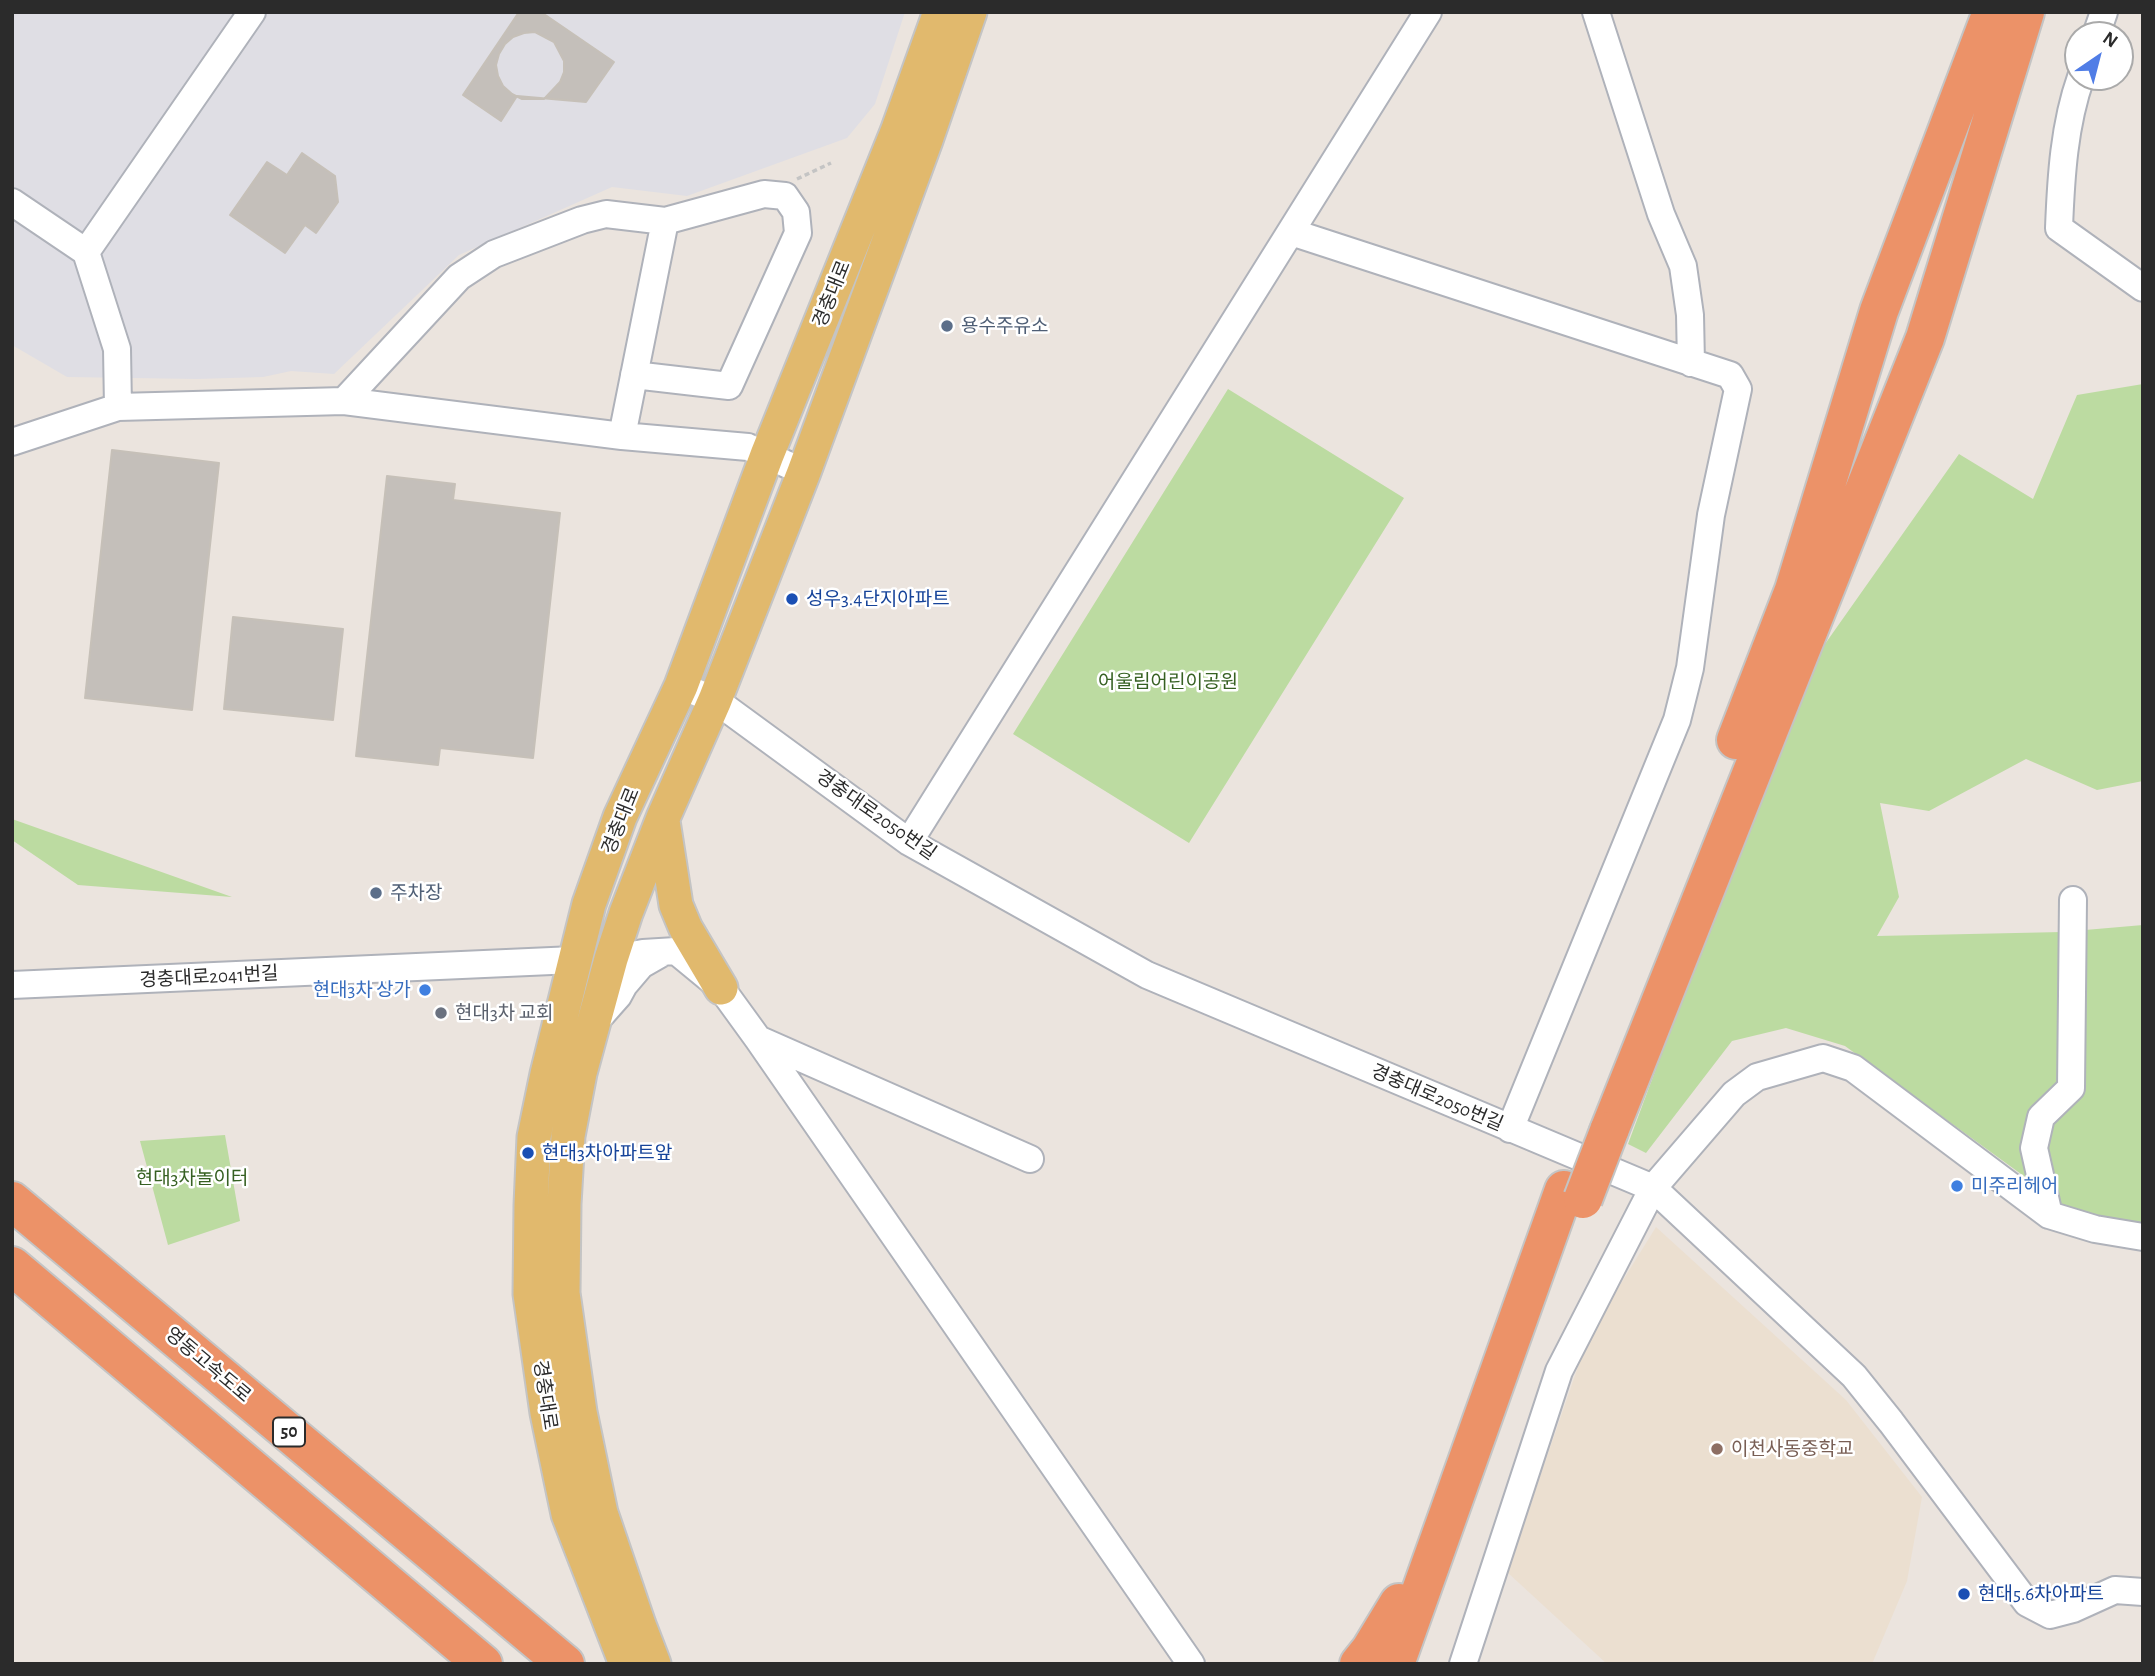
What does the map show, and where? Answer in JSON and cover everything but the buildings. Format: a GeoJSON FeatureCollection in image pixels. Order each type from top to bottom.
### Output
{"type":"FeatureCollection","features":[{"type":"Feature","properties":{"kind":"highway"},"geometry":{"type":"LineString","coordinates":[[1416,1662],[1574,1194],[1794,590],[1879,311],[1992,12]]}},
{"type":"Feature","properties":{"kind":"highway"},"geometry":{"type":"LineString","coordinates":[[1598,1128],[1926,338],[2025,12]]}},
{"type":"Feature","properties":{"kind":"highway"},"geometry":{"type":"LineString","coordinates":[[1359,1664],[1404,1597],[1445,1523],[1574,1194]]}},
{"type":"Feature","properties":{"kind":"highway","name":"영동고속도로"},"geometry":{"type":"LineString","coordinates":[[12,1201],[565,1664]]}},
{"type":"Feature","properties":{"kind":"highway"},"geometry":{"type":"LineString","coordinates":[[12,1266],[483,1664]]}},
{"type":"Feature","properties":{"kind":"highway"},"geometry":{"type":"LineString","coordinates":[[1416,1662],[1445,1523]]}},
{"type":"Feature","properties":{"kind":"main road","name":"경충대로"},"geometry":{"type":"LineString","coordinates":[[625,1664],[568,1514],[547,1413],[530,1294],[534,1137],[589,904],[621,817],[681,686],[767,455],[897,132],[940,12]]}},
{"type":"Feature","properties":{"kind":"main road","name":"경충대로"},"geometry":{"type":"LineString","coordinates":[[654,1664],[601,1513],[580,1412],[564,1293],[564,1204],[568,1136],[580,1073],[626,913],[663,818],[715,700],[804,472],[970,12]]}},
{"type":"Feature","properties":{"kind":"main road"},"geometry":{"type":"LineString","coordinates":[[663,818],[676,905],[686,929],[721,988]]}},
{"type":"Feature","properties":{"kind":"main road"},"geometry":{"type":"LineString","coordinates":[[574,960],[611,959]]}},
{"type":"Feature","properties":{"kind":"street"},"geometry":{"type":"LineString","coordinates":[[86,253],[252,12]]}},
{"type":"Feature","properties":{"kind":"street"},"geometry":{"type":"LineString","coordinates":[[909,842],[1428,12]]}},
{"type":"Feature","properties":{"kind":"street"},"geometry":{"type":"LineString","coordinates":[[1596,12],[1661,214],[1683,267],[1690,315],[1690,363]]}},
{"type":"Feature","properties":{"kind":"street"},"geometry":{"type":"LineString","coordinates":[[2076,91],[2062,171],[2059,228],[2143,288]]}},
{"type":"Feature","properties":{"kind":"street"},"geometry":{"type":"LineString","coordinates":[[344,401],[459,277],[494,254],[582,220],[606,214],[665,221],[764,194],[785,196],[796,212],[798,233],[729,386],[634,374]]}},
{"type":"Feature","properties":{"kind":"street"},"geometry":{"type":"LineString","coordinates":[[12,202],[86,253],[117,349],[118,407]]}},
{"type":"Feature","properties":{"kind":"street"},"geometry":{"type":"LineString","coordinates":[[622,436],[665,221]]}},
{"type":"Feature","properties":{"kind":"street"},"geometry":{"type":"LineString","coordinates":[[1291,232],[1730,375],[1738,389],[1711,515],[1690,668],[1677,720],[1510,1129]]}},
{"type":"Feature","properties":{"kind":"street"},"geometry":{"type":"LineString","coordinates":[[12,442],[118,407],[344,401],[622,436],[748,447],[804,472]]}},
{"type":"Feature","properties":{"kind":"street","name":"경충대로2050번길"},"geometry":{"type":"LineString","coordinates":[[681,686],[715,700],[909,842],[1147,975],[1653,1188]]}},
{"type":"Feature","properties":{"kind":"street"},"geometry":{"type":"LineString","coordinates":[[2049,1215],[2034,1148],[2041,1117],[2071,1088],[2073,900]]}},
{"type":"Feature","properties":{"kind":"street"},"geometry":{"type":"LineString","coordinates":[[611,959],[643,953],[677,951],[721,988],[1191,1664]]}},
{"type":"Feature","properties":{"kind":"street"},"geometry":{"type":"LineString","coordinates":[[594,1024],[641,965],[664,952]]}},
{"type":"Feature","properties":{"kind":"street","name":"경충대로2041번길"},"geometry":{"type":"LineString","coordinates":[[12,985],[574,960]]}},
{"type":"Feature","properties":{"kind":"street"},"geometry":{"type":"LineString","coordinates":[[758,1039],[1030,1159]]}},
{"type":"Feature","properties":{"kind":"street"},"geometry":{"type":"LineString","coordinates":[[1463,1664],[1559,1371],[1653,1188],[1734,1094],[1757,1077],[1823,1058],[1853,1068],[2049,1215],[2095,1229],[2143,1237]]}},
{"type":"Feature","properties":{"kind":"street"},"geometry":{"type":"LineString","coordinates":[[1653,1188],[1854,1377],[2027,1603],[2050,1615],[2073,1609],[2115,1590],[2143,1592]]}},
{"type":"Feature","properties":{"kind":"shaded area"},"geometry":{"type":"Polygon","coordinates":[[[12,12],[905,12],[875,104],[847,138],[687,196],[612,187],[459,255],[334,374],[291,371],[263,377],[197,379],[67,377],[12,345],[12,12]]]}},
{"type":"Feature","properties":{"kind":"shaded area","name":"이천사동중학교"},"geometry":{"type":"Polygon","coordinates":[[[1656,1227],[1846,1400],[1922,1497],[1907,1581],[1872,1664],[1607,1664],[1507,1572],[1589,1335],[1656,1227]]]}},
{"type":"Feature","properties":{"kind":"green space"},"geometry":{"type":"Polygon","coordinates":[[[2143,384],[2143,781],[2097,790],[2026,759],[1929,811],[1880,803],[1899,897],[1877,936],[2062,932],[2143,925],[2143,1236],[2065,1206],[1845,1046],[1786,1028],[1732,1041],[1646,1153],[1628,1144],[1721,894],[1825,644],[1959,454],[2033,499],[2077,395],[2143,384]]]}},
{"type":"Feature","properties":{"kind":"green space","name":"어울림어린이공원"},"geometry":{"type":"Polygon","coordinates":[[[1228,389],[1404,498],[1189,843],[1013,734],[1228,389]]]}},
{"type":"Feature","properties":{"kind":"green space"},"geometry":{"type":"Polygon","coordinates":[[[12,819],[232,897],[78,885],[12,840],[12,819]]]}},
{"type":"Feature","properties":{"kind":"green space","name":"현대3차놀이터"},"geometry":{"type":"Polygon","coordinates":[[[225,1135],[240,1221],[168,1245],[140,1141],[225,1135]]]}},
{"type":"Feature","properties":{"kind":"place","name":"용수주유소"},"geometry":{"type":"Point","coordinates":[947,326]}},
{"type":"Feature","properties":{"kind":"place","name":"성우3.4단지아파트"},"geometry":{"type":"Point","coordinates":[792,599]}},
{"type":"Feature","properties":{"kind":"place","name":"주차장"},"geometry":{"type":"Point","coordinates":[376,893]}},
{"type":"Feature","properties":{"kind":"place","name":"현대3차 상가"},"geometry":{"type":"Point","coordinates":[425,990]}},
{"type":"Feature","properties":{"kind":"place","name":"현대3차 교회"},"geometry":{"type":"Point","coordinates":[441,1013]}},
{"type":"Feature","properties":{"kind":"place","name":"현대3차아파트앞"},"geometry":{"type":"Point","coordinates":[528,1153]}},
{"type":"Feature","properties":{"kind":"place","name":"미주리헤어"},"geometry":{"type":"Point","coordinates":[1957,1186]}},
{"type":"Feature","properties":{"kind":"place","name":"이천사동중학교"},"geometry":{"type":"Point","coordinates":[1717,1449]}},
{"type":"Feature","properties":{"kind":"place","name":"현대5.6차아파트"},"geometry":{"type":"Point","coordinates":[1964,1594]}}]}
